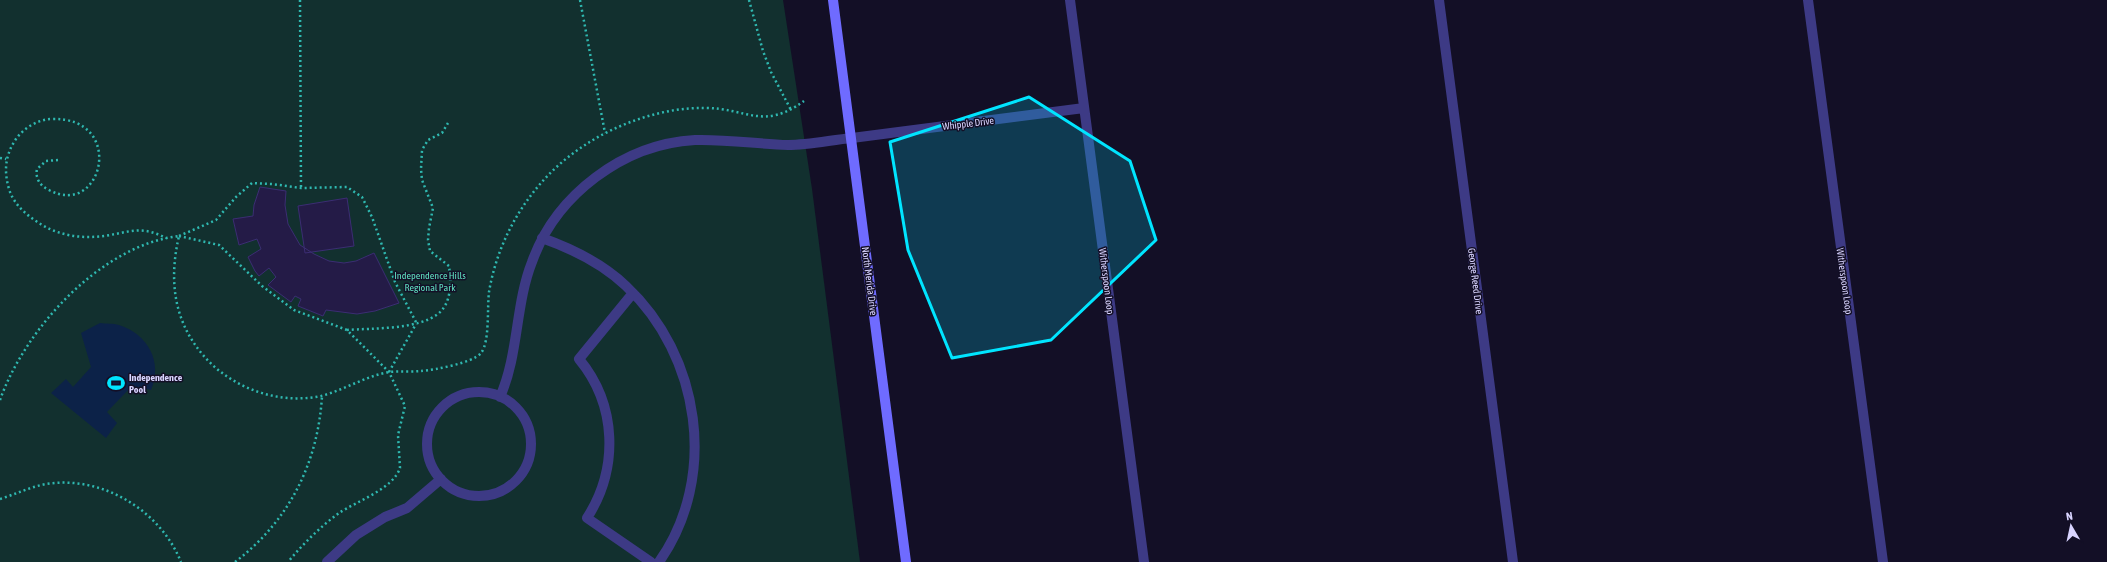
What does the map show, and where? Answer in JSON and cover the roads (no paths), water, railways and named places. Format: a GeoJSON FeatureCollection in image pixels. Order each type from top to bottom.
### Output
{"type":"FeatureCollection","features":[{"type":"Feature","properties":{"kind":"street","name":"North Merida Drive"},"geometry":{"type":"LineString","coordinates":[[833,0],[906,562]]}},
{"type":"Feature","properties":{"kind":"street","name":"Witherspoon Loop"},"geometry":{"type":"LineString","coordinates":[[1070,0],[1144,562]]}},
{"type":"Feature","properties":{"kind":"street","name":"George Reed Drive"},"geometry":{"type":"LineString","coordinates":[[1439,0],[1513,562]]}},
{"type":"Feature","properties":{"kind":"street","name":"Witherspoon Loop"},"geometry":{"type":"LineString","coordinates":[[1808,0],[1882,562]]}},
{"type":"Feature","properties":{"kind":"street","name":"Whipple Drive"},"geometry":{"type":"LineString","coordinates":[[500,397],[507,382],[512,360],[526,280],[542,238],[560,212],[587,184],[619,162],[646,150],[694,140],[790,145],[1084,108]]}},
{"type":"Feature","properties":{"kind":"street"},"geometry":{"type":"LineString","coordinates":[[542,238],[566,247],[591,260],[610,272],[633,293],[654,317],[675,354],[683,373],[693,414],[695,455],[688,497],[674,536],[659,562]]}},
{"type":"Feature","properties":{"kind":"street"},"geometry":{"type":"LineString","coordinates":[[633,293],[579,359],[592,378],[603,400],[610,438],[606,476],[598,500],[587,518],[651,562]]}},
{"type":"Feature","properties":{"kind":"street"},"geometry":{"type":"LineString","coordinates":[[482,392],[500,397],[517,409],[528,427],[530,436],[530,451],[523,470],[509,485],[486,495],[470,495],[461,492],[441,479],[431,464],[427,445],[429,430],[438,412],[453,399],[467,393],[482,392]]}},
{"type":"Feature","properties":{"kind":"street"},"geometry":{"type":"LineString","coordinates":[[327,562],[356,535],[385,517],[407,508],[441,479]]}},
{"type":"Feature","properties":{"kind":"water","name":"Independence Pool"},"geometry":{"type":"Polygon","coordinates":[[[100,323],[119,325],[138,335],[150,350],[154,360],[155,369],[151,390],[132,386],[107,412],[117,423],[106,438],[51,393],[66,379],[73,387],[91,367],[81,333],[100,323]]]}},
{"type":"Feature","properties":{"kind":"place","name":"Independence Pool"},"geometry":{"type":"Point","coordinates":[116,383]}},
{"type":"Feature","properties":{"kind":"park label","name":"Independence Hills Regional Park"},"geometry":{"type":"Point","coordinates":[430,280]}}]}
